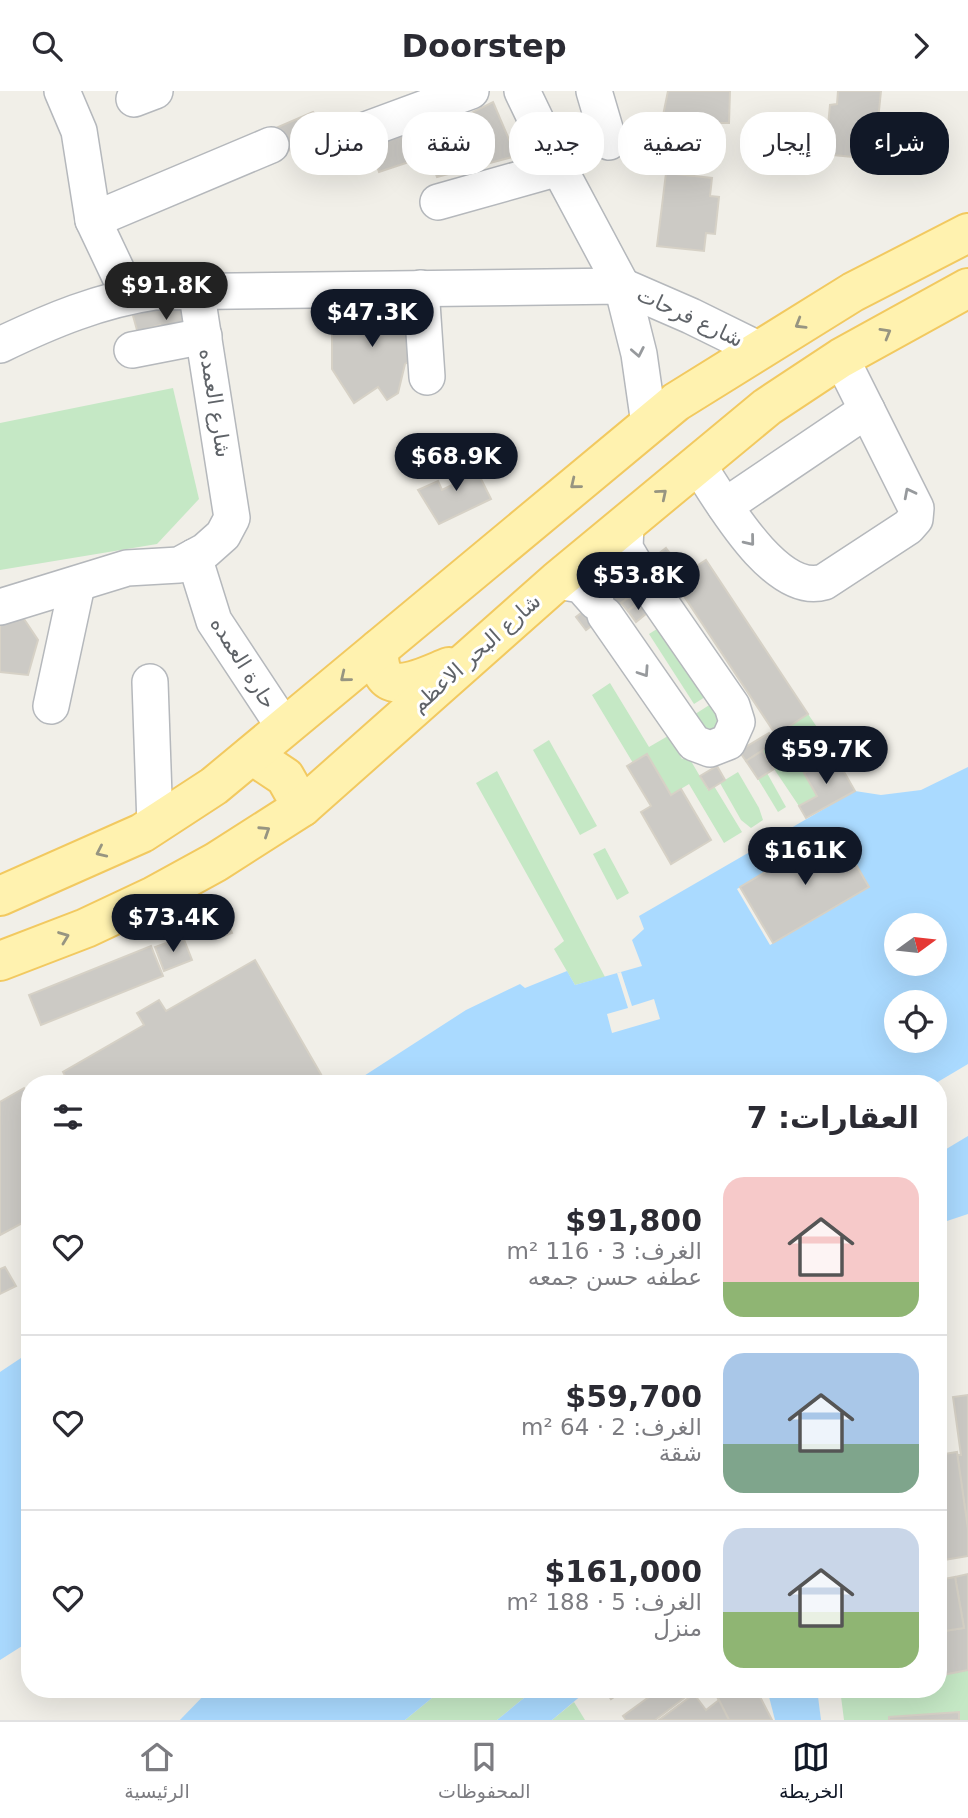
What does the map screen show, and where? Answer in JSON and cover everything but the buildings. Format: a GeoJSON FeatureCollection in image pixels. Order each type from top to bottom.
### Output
{"type":"FeatureCollection","features":[{"type":"Feature","properties":{"kind":"main road"},"geometry":{"type":"LineString","coordinates":[[0,896],[67,868],[155,825],[214,786],[676,402],[853,292],[968,233]]}},
{"type":"Feature","properties":{"kind":"main road","name":"شارع البحر الاعظم"},"geometry":{"type":"LineString","coordinates":[[0,961],[86,928],[154,896],[216,862],[302,807],[557,581],[766,407],[841,358],[968,288]]}},
{"type":"Feature","properties":{"kind":"main road"},"geometry":{"type":"LineString","coordinates":[[379,649],[379,666],[388,680],[404,685],[474,657]]}},
{"type":"Feature","properties":{"kind":"main road"},"geometry":{"type":"LineString","coordinates":[[252,755],[285,777],[302,807]]}},
{"type":"Feature","properties":{"kind":"street"},"geometry":{"type":"LineString","coordinates":[[62,91],[79,131],[93,220],[128,296]]}},
{"type":"Feature","properties":{"kind":"street"},"geometry":{"type":"LineString","coordinates":[[388,122],[471,91]]}},
{"type":"Feature","properties":{"kind":"street","name":"شارع فرحات"},"geometry":{"type":"LineString","coordinates":[[522,91],[532,112]]}},
{"type":"Feature","properties":{"kind":"street"},"geometry":{"type":"LineString","coordinates":[[594,91],[609,142]]}},
{"type":"Feature","properties":{"kind":"street"},"geometry":{"type":"LineString","coordinates":[[93,220],[271,145]]}},
{"type":"Feature","properties":{"kind":"street"},"geometry":{"type":"LineString","coordinates":[[438,202],[537,175]]}},
{"type":"Feature","properties":{"kind":"street","name":"شارع فرحات"},"geometry":{"type":"LineString","coordinates":[[562,175],[622,286],[639,354],[649,424]]}},
{"type":"Feature","properties":{"kind":"street"},"geometry":{"type":"LineString","coordinates":[[0,345],[46,323],[128,296],[196,289],[622,286]]}},
{"type":"Feature","properties":{"kind":"street","name":"شارع فرحات"},"geometry":{"type":"LineString","coordinates":[[622,286],[758,349]]}},
{"type":"Feature","properties":{"kind":"street"},"geometry":{"type":"LineString","coordinates":[[421,288],[427,377]]}},
{"type":"Feature","properties":{"kind":"street","name":"شارع العمده"},"geometry":{"type":"LineString","coordinates":[[194,557],[223,535],[232,517],[196,289]]}},
{"type":"Feature","properties":{"kind":"street"},"geometry":{"type":"LineString","coordinates":[[132,350],[204,336]]}},
{"type":"Feature","properties":{"kind":"street"},"geometry":{"type":"LineString","coordinates":[[698,465],[754,548],[766,559],[796,577],[816,584],[824,582],[908,527],[915,519],[916,508],[841,358]]}},
{"type":"Feature","properties":{"kind":"street"},"geometry":{"type":"LineString","coordinates":[[725,506],[867,411]]}},
{"type":"Feature","properties":{"kind":"street"},"geometry":{"type":"LineString","coordinates":[[557,581],[581,585],[601,608],[694,743],[701,747],[723,746],[732,738],[737,722],[736,714],[625,548],[626,524]]}},
{"type":"Feature","properties":{"kind":"street"},"geometry":{"type":"LineString","coordinates":[[0,607],[127,568],[179,565],[194,557]]}},
{"type":"Feature","properties":{"kind":"street","name":"حارة العمده"},"geometry":{"type":"LineString","coordinates":[[194,557],[214,621],[284,727]]}},
{"type":"Feature","properties":{"kind":"street"},"geometry":{"type":"LineString","coordinates":[[51,706],[77,585]]}},
{"type":"Feature","properties":{"kind":"street"},"geometry":{"type":"LineString","coordinates":[[150,682],[155,825]]}},
{"type":"Feature","properties":{"kind":"street"},"geometry":{"type":"LineString","coordinates":[[677,721],[722,692]]}},
{"type":"Feature","properties":{"kind":"green space"},"geometry":{"type":"Polygon","coordinates":[[[173,388],[199,499],[157,544],[0,570],[0,423],[173,388]]]}},
{"type":"Feature","properties":{"kind":"green space"},"geometry":{"type":"Polygon","coordinates":[[[660,627],[705,697],[694,704],[649,634],[660,627]]]}},
{"type":"Feature","properties":{"kind":"green space"},"geometry":{"type":"Polygon","coordinates":[[[610,683],[649,747],[668,736],[682,759],[688,756],[708,790],[714,786],[742,832],[724,843],[689,784],[671,795],[647,754],[633,763],[592,695],[610,683]]]}},
{"type":"Feature","properties":{"kind":"green space"},"geometry":{"type":"Polygon","coordinates":[[[714,702],[721,725],[709,733],[689,718],[714,702]]]}},
{"type":"Feature","properties":{"kind":"green space"},"geometry":{"type":"Polygon","coordinates":[[[808,714],[836,755],[804,773],[817,796],[799,806],[762,751],[775,742],[772,738],[808,714]]]}},
{"type":"Feature","properties":{"kind":"green space"},"geometry":{"type":"Polygon","coordinates":[[[549,740],[597,826],[580,835],[533,750],[549,740]]]}},
{"type":"Feature","properties":{"kind":"green space"},"geometry":{"type":"Polygon","coordinates":[[[497,771],[605,977],[575,985],[554,949],[564,941],[476,783],[497,771]]]}},
{"type":"Feature","properties":{"kind":"green space"},"geometry":{"type":"Polygon","coordinates":[[[738,772],[763,820],[751,828],[741,820],[720,783],[738,772]]]}},
{"type":"Feature","properties":{"kind":"green space"},"geometry":{"type":"Polygon","coordinates":[[[767,773],[786,807],[778,812],[758,779],[767,773]]]}},
{"type":"Feature","properties":{"kind":"green space"},"geometry":{"type":"Polygon","coordinates":[[[605,848],[629,893],[617,900],[593,854],[605,848]]]}},
{"type":"Feature","properties":{"kind":"green space"},"geometry":{"type":"Polygon","coordinates":[[[968,1670],[968,1720],[959,1720],[959,1713],[889,1720],[844,1720],[841,1698],[947,1698],[947,1674],[968,1670]]]}},
{"type":"Feature","properties":{"kind":"green space"},"geometry":{"type":"Polygon","coordinates":[[[432,1698],[524,1698],[497,1720],[405,1720],[432,1698]]]}},
{"type":"Feature","properties":{"kind":"green space"},"geometry":{"type":"Polygon","coordinates":[[[574,1702],[585,1720],[552,1720],[574,1702]]]}},
{"type":"Feature","properties":{"kind":"water"},"geometry":{"type":"Polygon","coordinates":[[[968,767],[968,1064],[947,1076],[365,1075],[466,1010],[520,984],[525,988],[567,971],[575,985],[642,966],[632,940],[644,929],[639,916],[855,791],[881,795],[921,790],[968,767]],[[835,831],[737,889],[770,945],[869,887],[835,831]]]}},
{"type":"Feature","properties":{"kind":"water"},"geometry":{"type":"Polygon","coordinates":[[[968,1136],[968,1214],[947,1221],[947,1149],[968,1136]]]}},
{"type":"Feature","properties":{"kind":"water"},"geometry":{"type":"Polygon","coordinates":[[[21,1358],[21,1647],[0,1660],[0,1372],[21,1358]]]}},
{"type":"Feature","properties":{"kind":"water"},"geometry":{"type":"Polygon","coordinates":[[[201,1698],[432,1698],[405,1720],[180,1720],[201,1698]]]}},
{"type":"Feature","properties":{"kind":"water"},"geometry":{"type":"Polygon","coordinates":[[[524,1698],[578,1698],[552,1720],[497,1720],[524,1698]]]}},
{"type":"Feature","properties":{"kind":"water"},"geometry":{"type":"Polygon","coordinates":[[[769,1698],[818,1698],[821,1720],[775,1720],[769,1698]]]}},
{"type":"Feature","properties":{"kind":"pier"},"geometry":{"type":"Polygon","coordinates":[[[621,972],[632,1006],[654,999],[660,1019],[612,1033],[607,1014],[628,1008],[617,973],[621,972]]]}}]}
